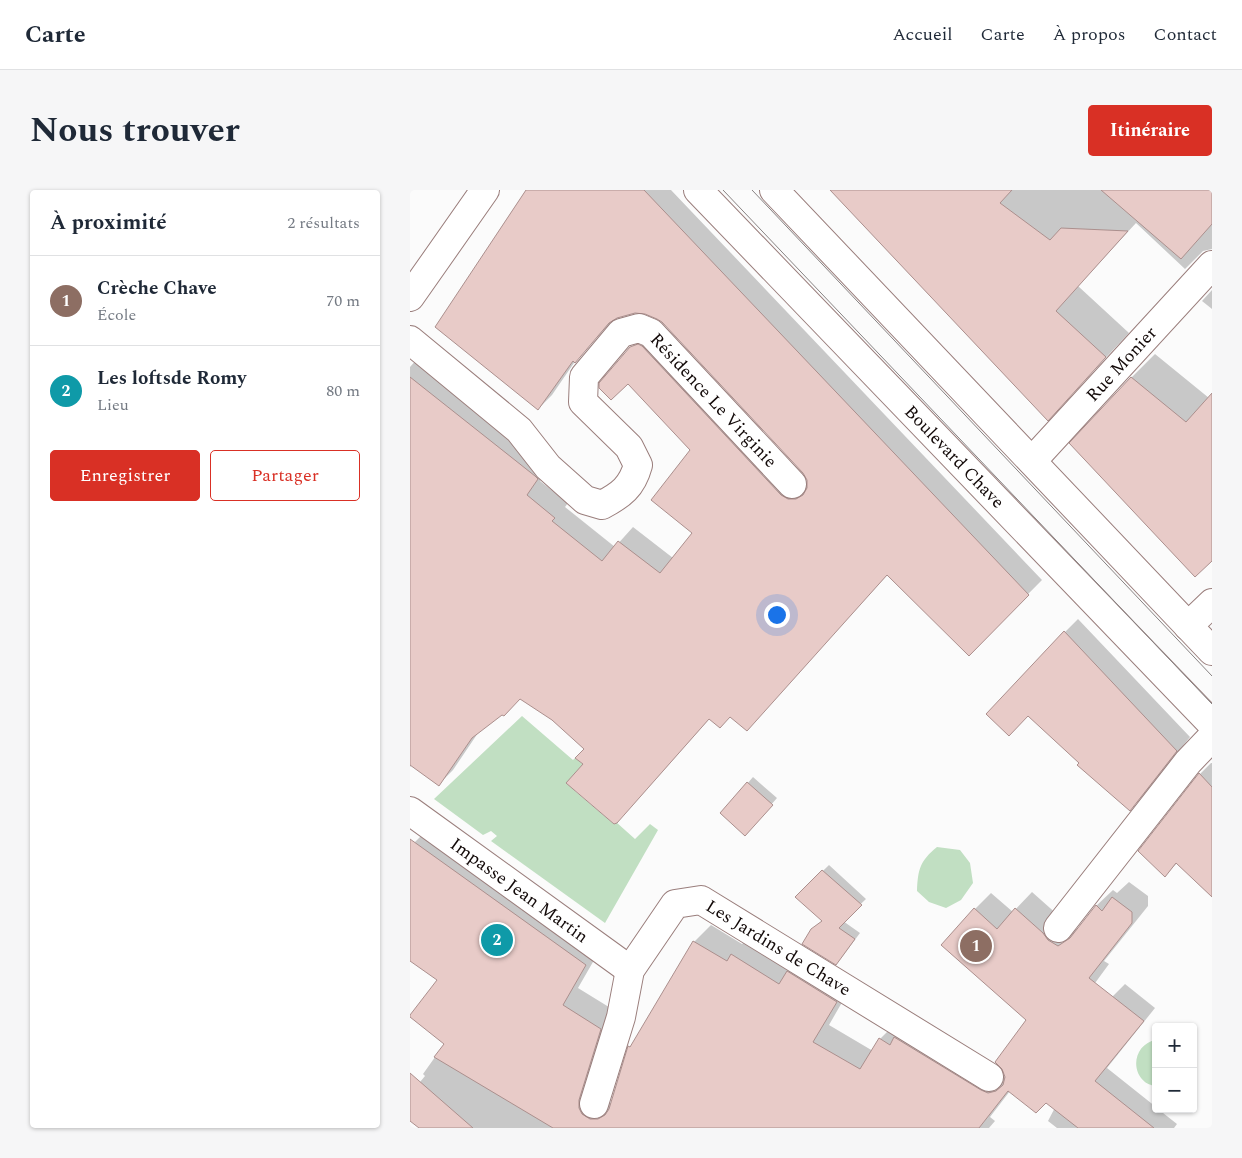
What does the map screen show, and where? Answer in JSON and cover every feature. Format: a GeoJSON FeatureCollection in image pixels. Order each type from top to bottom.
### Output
{"type":"FeatureCollection","features":[{"type":"Feature","properties":{"kind":"street"},"geometry":{"type":"LineString","coordinates":[[410,297],[485,190]]}},
{"type":"Feature","properties":{"kind":"street","name":"Boulevard Chave"},"geometry":{"type":"LineString","coordinates":[[698,190],[1212,724]]}},
{"type":"Feature","properties":{"kind":"street"},"geometry":{"type":"LineString","coordinates":[[774,190],[1212,651]]}},
{"type":"Feature","properties":{"kind":"street","name":"Rue Monier"},"geometry":{"type":"LineString","coordinates":[[1032,461],[1212,265]]}},
{"type":"Feature","properties":{"kind":"street","name":"Résidence Le Virginie"},"geometry":{"type":"LineString","coordinates":[[410,340],[518,430],[548,467],[585,500],[602,505],[619,496],[634,479],[638,465],[629,447],[583,402],[584,377],[621,333],[639,328],[652,333],[792,484]]}},
{"type":"Feature","properties":{"kind":"street"},"geometry":{"type":"LineString","coordinates":[[1188,626],[1212,603]]}},
{"type":"Feature","properties":{"kind":"street"},"geometry":{"type":"LineString","coordinates":[[1058,928],[1188,762],[1212,736]]}},
{"type":"Feature","properties":{"kind":"street","name":"Impasse Jean Martin"},"geometry":{"type":"LineString","coordinates":[[410,811],[630,970]]}},
{"type":"Feature","properties":{"kind":"street","name":"Les Jardins de Chave"},"geometry":{"type":"LineString","coordinates":[[594,1104],[621,1017],[630,970],[675,904],[701,900],[989,1077]]}},
{"type":"Feature","properties":{"kind":"green space"},"geometry":{"type":"Polygon","coordinates":[[[522,716],[573,760],[575,758],[583,764],[575,791],[614,824],[616,822],[635,839],[650,824],[658,830],[605,923],[491,841],[497,836],[491,831],[483,835],[434,799],[522,716]]]}},
{"type":"Feature","properties":{"kind":"green space"},"geometry":{"type":"Polygon","coordinates":[[[937,847],[960,850],[970,863],[973,883],[961,900],[946,908],[929,902],[917,891],[918,877],[923,861],[937,847]]]}},
{"type":"Feature","properties":{"kind":"green space"},"geometry":{"type":"Polygon","coordinates":[[[1152,1041],[1152,1085],[1140,1077],[1136,1064],[1140,1051],[1152,1041]]]}},
{"type":"Feature","properties":{"kind":"building"},"geometry":{"type":"Polygon","coordinates":[[[526,190],[644,190],[1029,595],[969,656],[887,575],[747,731],[730,717],[720,728],[709,719],[617,823],[614,824],[566,783],[583,764],[575,758],[584,749],[552,720],[520,699],[504,716],[502,715],[472,738],[439,786],[410,765],[410,377],[535,476],[538,479],[527,495],[555,518],[552,521],[602,561],[618,541],[660,573],[692,533],[651,500],[690,450],[628,384],[611,400],[599,388],[599,383],[630,347],[638,344],[642,346],[781,495],[788,499],[796,499],[803,495],[807,488],[807,480],[803,473],[662,322],[657,319],[645,314],[635,313],[617,318],[609,323],[575,363],[573,361],[538,410],[435,327],[526,190]]]}},
{"type":"Feature","properties":{"kind":"building"},"geometry":{"type":"Polygon","coordinates":[[[830,190],[1012,190],[1000,203],[1050,240],[1061,228],[1128,231],[1056,311],[1106,357],[1048,421],[830,190]]]}},
{"type":"Feature","properties":{"kind":"building"},"geometry":{"type":"Polygon","coordinates":[[[1101,190],[1212,190],[1212,224],[1181,259],[1101,190]]]}},
{"type":"Feature","properties":{"kind":"building"},"geometry":{"type":"Polygon","coordinates":[[[1131,377],[1186,422],[1212,393],[1212,561],[1195,577],[1069,443],[1131,377]]]}},
{"type":"Feature","properties":{"kind":"building"},"geometry":{"type":"Polygon","coordinates":[[[1064,631],[1177,751],[1130,811],[1077,765],[1079,763],[1028,716],[1009,736],[986,714],[1064,631]]]}},
{"type":"Feature","properties":{"kind":"building"},"geometry":{"type":"Polygon","coordinates":[[[1199,773],[1212,787],[1212,897],[1176,863],[1165,877],[1138,851],[1199,773]]]}},
{"type":"Feature","properties":{"kind":"building"},"geometry":{"type":"Polygon","coordinates":[[[747,782],[773,805],[745,836],[720,813],[747,782]]]}},
{"type":"Feature","properties":{"kind":"building"},"geometry":{"type":"Polygon","coordinates":[[[410,839],[586,965],[563,1005],[601,1029],[579,1100],[579,1108],[582,1114],[590,1119],[598,1119],[605,1115],[609,1109],[628,1046],[630,1047],[693,941],[727,961],[731,954],[779,984],[787,971],[837,1002],[813,1042],[860,1069],[879,1038],[890,1045],[894,1037],[981,1090],[988,1093],[996,1091],[1003,1085],[1005,1077],[1002,1069],[995,1062],[1026,1020],[941,945],[974,908],[997,929],[1015,908],[1043,933],[1048,940],[1058,946],[1070,938],[1096,905],[1102,911],[1112,897],[1132,912],[1132,923],[1089,978],[1144,1021],[1095,1081],[1154,1128],[1078,1128],[1046,1103],[1036,1113],[1008,1091],[979,1128],[553,1128],[434,1057],[444,1044],[410,1017],[437,980],[410,961],[410,839]]]}},
{"type":"Feature","properties":{"kind":"building"},"geometry":{"type":"Polygon","coordinates":[[[822,870],[862,905],[839,928],[855,939],[836,965],[802,944],[811,929],[822,921],[795,897],[822,870]]]}},
{"type":"Feature","properties":{"kind":"building"},"geometry":{"type":"Polygon","coordinates":[[[410,1073],[473,1128],[419,1128],[410,1121],[410,1073]]]}},
{"type":"Feature","properties":{"kind":"tram line"},"geometry":{"type":"LineString","coordinates":[[723,190],[1212,704]]}},
{"type":"Feature","properties":{"kind":"tram line"},"geometry":{"type":"LineString","coordinates":[[752,190],[1212,676]]}},
{"type":"Feature","properties":{"kind":"place","name":"Les loftsde Romy"},"geometry":{"type":"Point","coordinates":[497,940]}},
{"type":"Feature","properties":{"kind":"place","name":"Crèche Chave"},"geometry":{"type":"Point","coordinates":[976,946]}}]}
